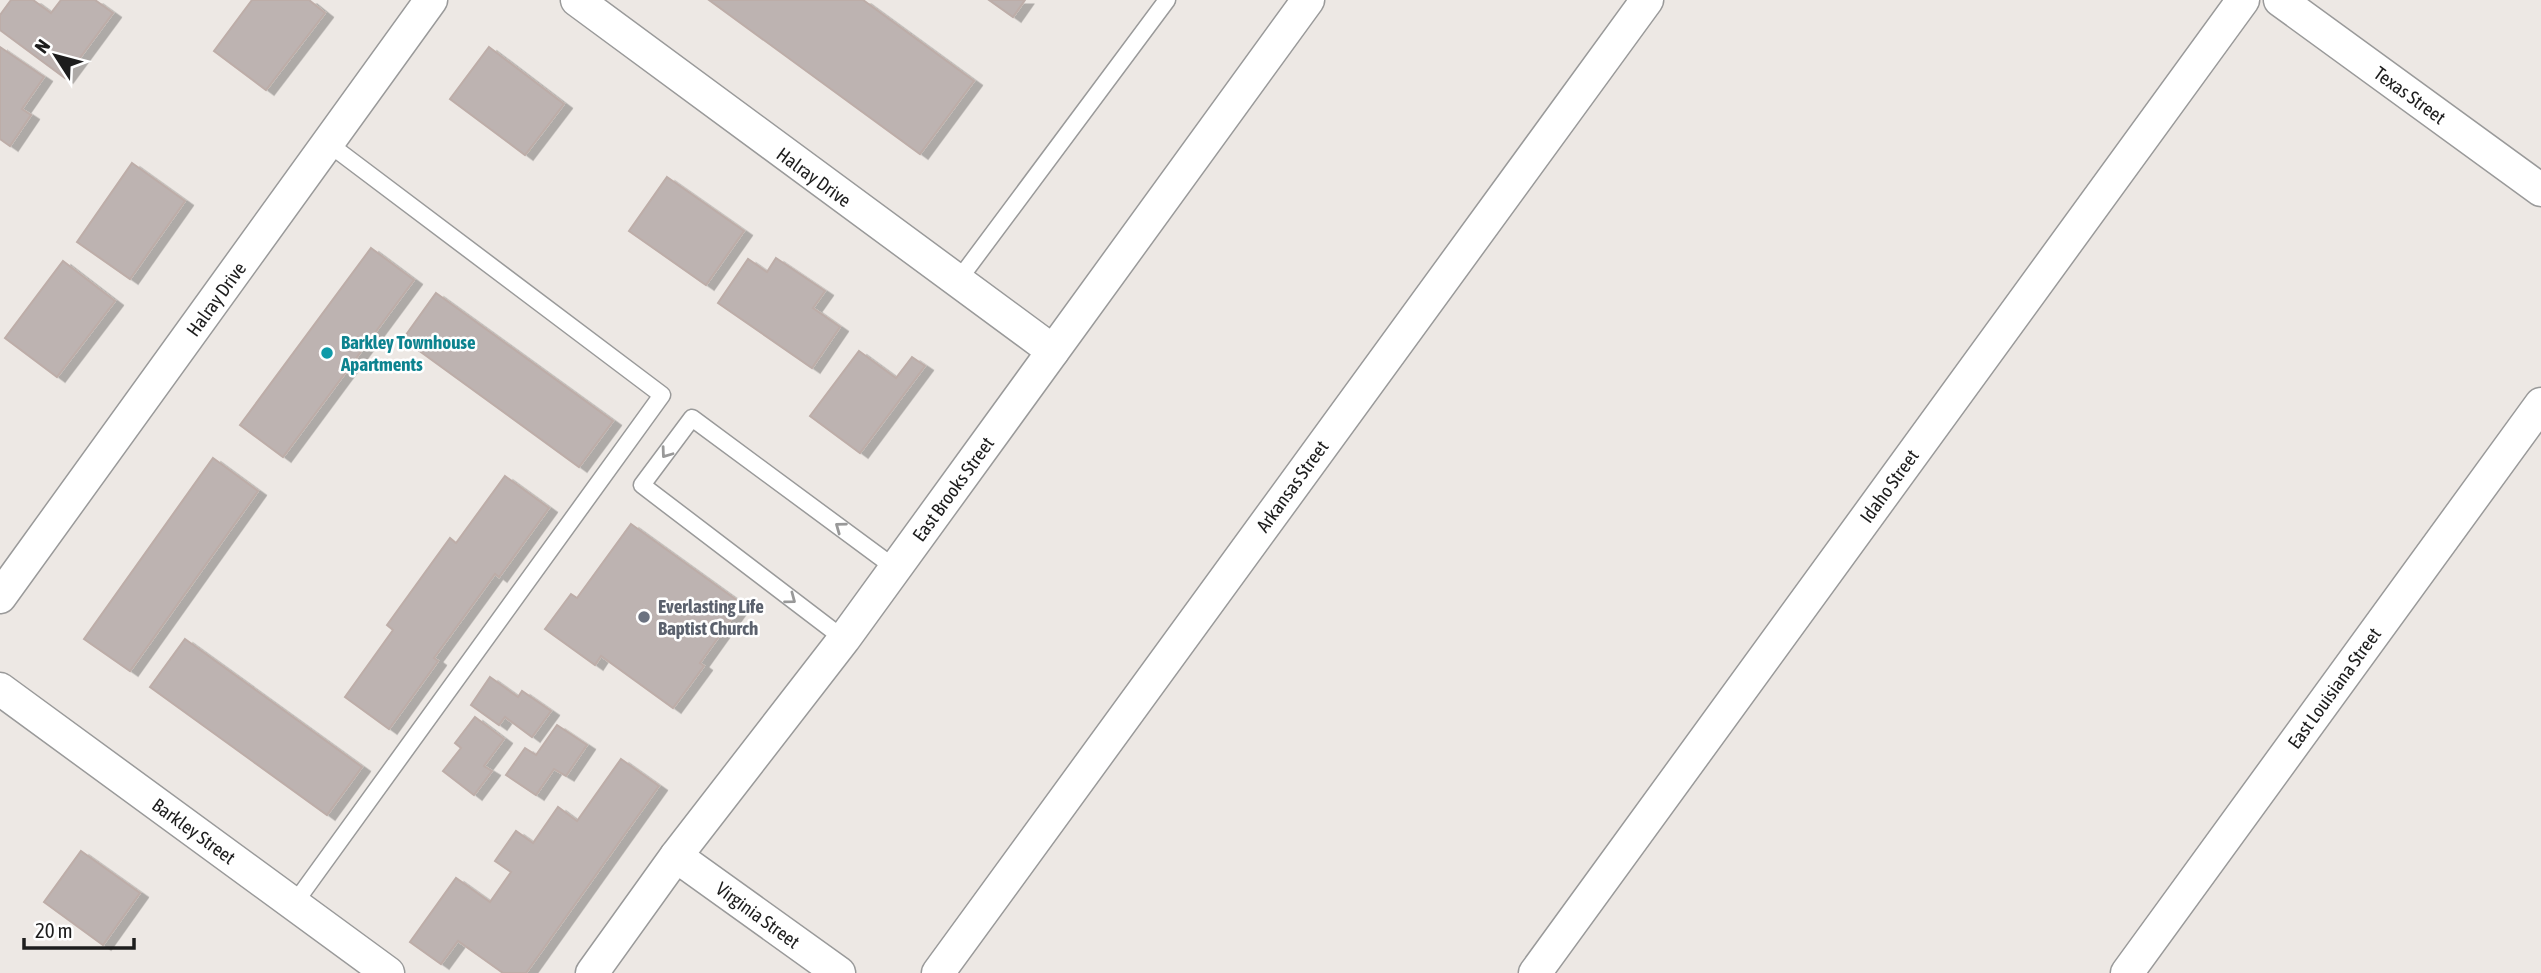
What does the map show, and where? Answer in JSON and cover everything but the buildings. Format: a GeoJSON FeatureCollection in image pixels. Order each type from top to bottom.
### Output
{"type":"FeatureCollection","features":[{"type":"Feature","properties":{"kind":"street","name":"Halray Drive"},"geometry":{"type":"LineString","coordinates":[[0,597],[431,0]]}},
{"type":"Feature","properties":{"kind":"street","name":"Halray Drive"},"geometry":{"type":"LineString","coordinates":[[577,0],[1053,351]]}},
{"type":"Feature","properties":{"kind":"street","name":"East Brooks Street"},"geometry":{"type":"LineString","coordinates":[[592,973],[676,856],[844,639],[1308,0]]}},
{"type":"Feature","properties":{"kind":"street","name":"Arkansas Street"},"geometry":{"type":"LineString","coordinates":[[937,973],[1647,0]]}},
{"type":"Feature","properties":{"kind":"street","name":"Idaho Street"},"geometry":{"type":"LineString","coordinates":[[1535,973],[2243,0]]}},
{"type":"Feature","properties":{"kind":"street","name":"Texas Street"},"geometry":{"type":"LineString","coordinates":[[2280,0],[2541,190]]}},
{"type":"Feature","properties":{"kind":"street","name":"East Louisiana Street"},"geometry":{"type":"LineString","coordinates":[[2127,973],[2541,404]]}},
{"type":"Feature","properties":{"kind":"street","name":"Barkley Street"},"geometry":{"type":"LineString","coordinates":[[0,688],[388,973]]}},
{"type":"Feature","properties":{"kind":"street","name":"Virginia Street"},"geometry":{"type":"LineString","coordinates":[[676,856],[839,973]]}},
{"type":"Feature","properties":{"kind":"lane"},"geometry":{"type":"LineString","coordinates":[[957,282],[1167,0]]}},
{"type":"Feature","properties":{"kind":"lane"},"geometry":{"type":"LineString","coordinates":[[294,904],[662,395],[329,144]]}},
{"type":"Feature","properties":{"kind":"lane"},"geometry":{"type":"LineString","coordinates":[[844,639],[642,485],[692,418],[895,568]]}},
{"type":"Feature","properties":{"kind":"place","name":"Barkley Townhouse Apartments"},"geometry":{"type":"Point","coordinates":[327,353]}},
{"type":"Feature","properties":{"kind":"place","name":"Everlasting Life Baptist Church"},"geometry":{"type":"Point","coordinates":[644,617]}}]}
